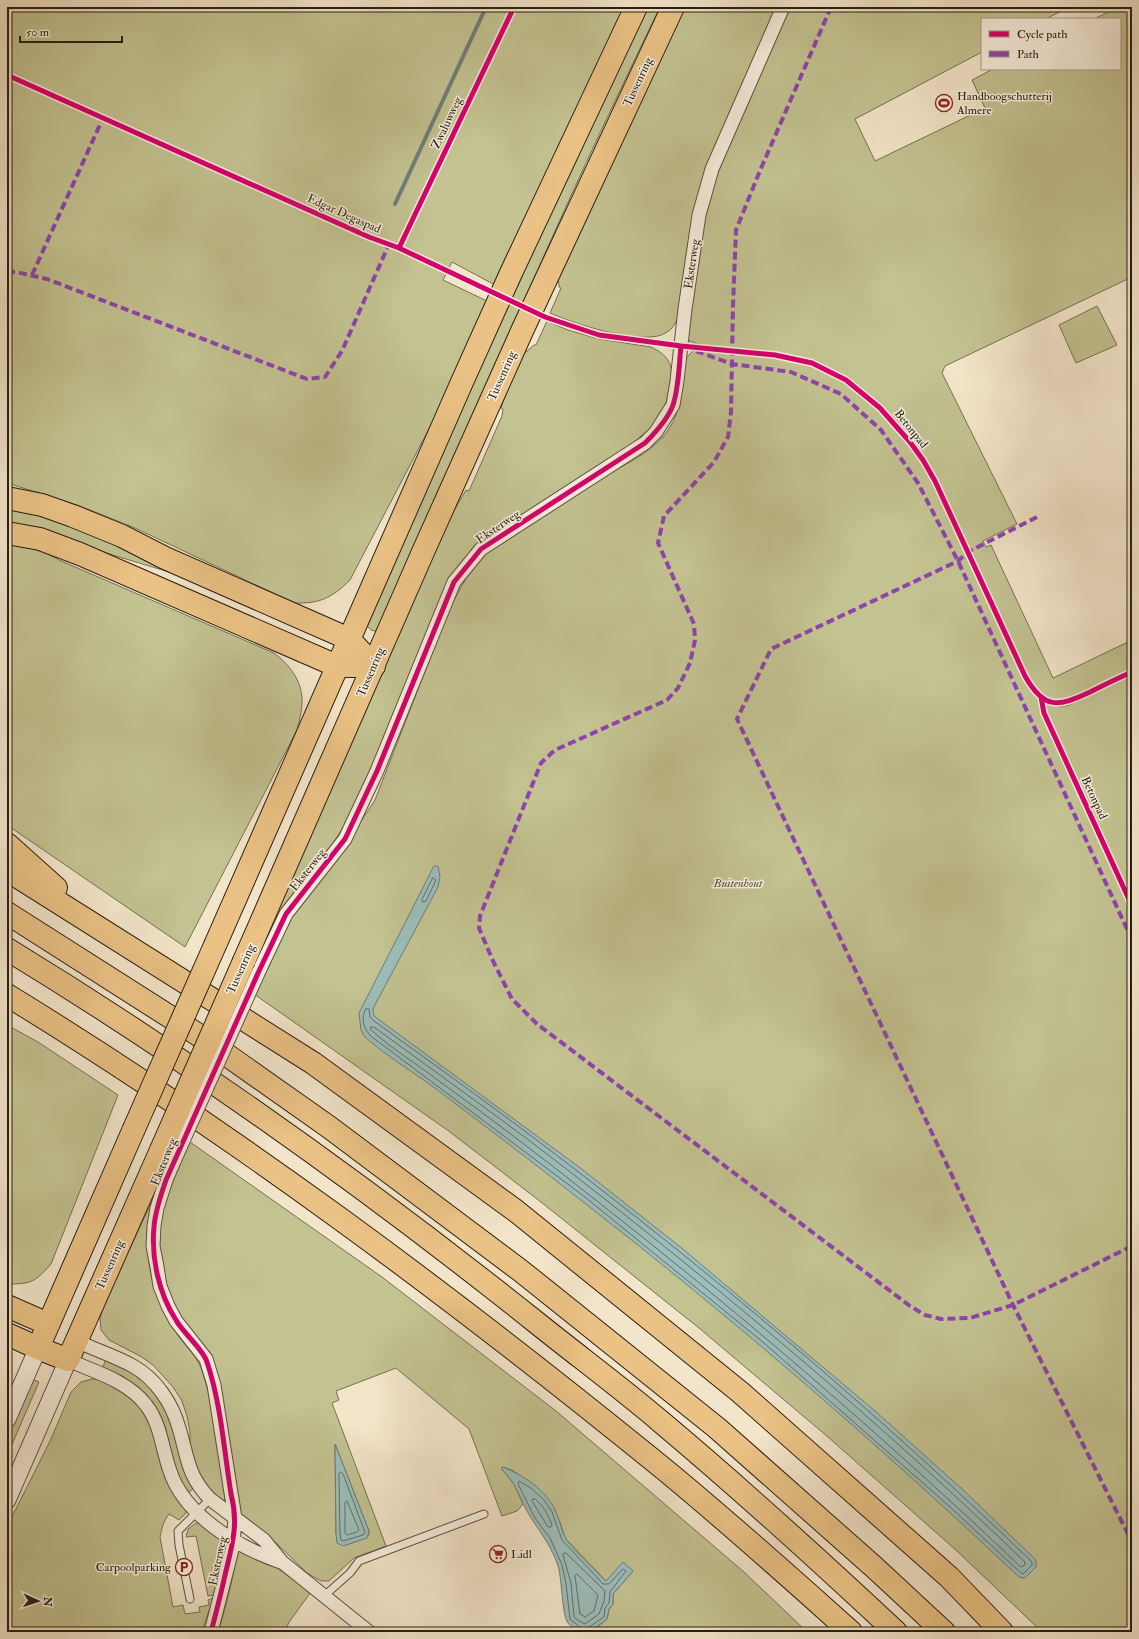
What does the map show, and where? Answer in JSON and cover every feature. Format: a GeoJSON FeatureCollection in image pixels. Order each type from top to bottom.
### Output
{"type":"FeatureCollection","features":[{"type":"Feature","properties":{"kind":"highway"},"geometry":{"type":"LineString","coordinates":[[38,1348],[349,638],[511,273],[636,7]]}},
{"type":"Feature","properties":{"kind":"highway","name":"Tussenring"},"geometry":{"type":"LineString","coordinates":[[73,1350],[168,1154],[252,966],[374,666],[522,331],[673,7]]}},
{"type":"Feature","properties":{"kind":"highway"},"geometry":{"type":"LineString","coordinates":[[7,498],[42,506],[73,516],[122,536],[172,561],[349,638],[374,666]]}},
{"type":"Feature","properties":{"kind":"highway"},"geometry":{"type":"LineString","coordinates":[[7,533],[40,539],[80,554],[337,666],[374,666]]}},
{"type":"Feature","properties":{"kind":"highway"},"geometry":{"type":"LineString","coordinates":[[7,844],[97,925]]}},
{"type":"Feature","properties":{"kind":"highway"},"geometry":{"type":"LineString","coordinates":[[7,870],[97,925],[313,1063],[516,1211],[740,1392],[949,1577],[1001,1630]]}},
{"type":"Feature","properties":{"kind":"highway"},"geometry":{"type":"LineString","coordinates":[[7,914],[196,1034],[329,1127],[521,1271],[717,1428],[874,1567],[944,1632]]}},
{"type":"Feature","properties":{"kind":"highway"},"geometry":{"type":"LineString","coordinates":[[7,949],[182,1062],[312,1151],[416,1228],[660,1421],[782,1528],[896,1632]]}},
{"type":"Feature","properties":{"kind":"highway"},"geometry":{"type":"LineString","coordinates":[[7,995],[73,1035],[230,1141],[423,1279],[656,1462],[851,1632]]}},
{"type":"Feature","properties":{"kind":"highway"},"geometry":{"type":"LineString","coordinates":[[7,1002],[73,1035]]}},
{"type":"Feature","properties":{"kind":"highway"},"geometry":{"type":"LineString","coordinates":[[7,1306],[48,1324],[73,1350]]}},
{"type":"Feature","properties":{"kind":"highway"},"geometry":{"type":"LineString","coordinates":[[7,1334],[38,1348],[73,1350]]}},
{"type":"Feature","properties":{"kind":"street","name":"Eksterweg"},"geometry":{"type":"LineString","coordinates":[[252,966],[286,914],[345,839],[377,771],[454,582],[481,549],[645,442],[656,432],[673,405],[699,216],[712,169],[783,7]]}},
{"type":"Feature","properties":{"kind":"street","name":"Eksterweg"},"geometry":{"type":"LineString","coordinates":[[168,1154],[166,1180],[157,1208],[154,1226],[153,1246],[156,1267],[160,1286],[170,1311],[206,1359],[214,1385],[231,1494],[231,1537],[227,1545],[229,1556],[211,1632]]}},
{"type":"Feature","properties":{"kind":"street"},"geometry":{"type":"LineString","coordinates":[[7,1419],[38,1348]]}},
{"type":"Feature","properties":{"kind":"street"},"geometry":{"type":"LineString","coordinates":[[73,1350],[133,1366],[154,1384],[165,1396],[179,1426],[191,1473],[202,1491],[210,1499],[264,1540],[282,1562],[369,1632]]}},
{"type":"Feature","properties":{"kind":"street"},"geometry":{"type":"LineString","coordinates":[[7,1500],[73,1350]]}},
{"type":"Feature","properties":{"kind":"street"},"geometry":{"type":"LineString","coordinates":[[73,1350],[124,1386],[147,1405],[161,1435],[174,1483],[196,1512],[231,1537],[260,1555],[282,1562]]}},
{"type":"Feature","properties":{"kind":"lane"},"geometry":{"type":"LineString","coordinates":[[190,1600],[179,1545],[178,1531],[210,1499]]}},
{"type":"Feature","properties":{"kind":"lane"},"geometry":{"type":"LineString","coordinates":[[324,1596],[350,1573],[359,1561],[484,1514]]}},
{"type":"Feature","properties":{"kind":"green space"},"geometry":{"type":"Polygon","coordinates":[[[7,7],[625,7],[495,285],[452,262],[443,280],[487,301],[432,423],[350,580],[325,599],[294,603],[135,528],[80,506],[7,483],[7,7]]]}},
{"type":"Feature","properties":{"kind":"green space"},"geometry":{"type":"Polygon","coordinates":[[[641,7],[660,7],[600,132],[557,227],[380,628],[375,631],[371,630],[367,626],[366,620],[641,7]]]}},
{"type":"Feature","properties":{"kind":"green space"},"geometry":{"type":"Polygon","coordinates":[[[677,7],[776,7],[714,150],[678,318],[671,329],[657,336],[627,336],[591,328],[550,313],[561,288],[559,287],[558,270],[677,7]]]}},
{"type":"Feature","properties":{"kind":"green space","name":"Buitenhout"},"geometry":{"type":"Polygon","coordinates":[[[789,7],[1069,7],[1048,18],[981,18],[981,53],[855,119],[875,161],[985,108],[972,80],[991,70],[1121,70],[1121,18],[1096,18],[1118,7],[1132,7],[1132,277],[945,366],[942,373],[1017,524],[983,541],[986,547],[991,545],[1053,678],[1132,640],[1132,668],[1070,698],[1057,700],[1060,707],[1069,705],[1132,676],[1132,1632],[1042,1632],[957,1551],[828,1437],[699,1328],[541,1202],[450,1132],[254,994],[293,914],[346,844],[375,800],[447,615],[460,589],[475,565],[491,550],[533,521],[643,454],[658,442],[669,429],[677,413],[681,395],[685,359],[694,350],[697,350],[698,344],[687,340],[697,250],[710,193],[789,7]]]}},
{"type":"Feature","properties":{"kind":"green space"},"geometry":{"type":"Polygon","coordinates":[[[1097,306],[1117,345],[1076,363],[1059,325],[1097,306]]]}},
{"type":"Feature","properties":{"kind":"green space"},"geometry":{"type":"Polygon","coordinates":[[[547,321],[568,330],[599,339],[651,347],[658,351],[670,364],[672,375],[670,390],[663,410],[655,425],[639,437],[634,443],[472,551],[463,560],[451,578],[369,777],[350,816],[327,853],[287,901],[275,919],[272,919],[446,524],[466,490],[469,491],[502,416],[503,409],[501,408],[519,358],[534,345],[536,345],[547,321]]]}},
{"type":"Feature","properties":{"kind":"green space"},"geometry":{"type":"Polygon","coordinates":[[[7,502],[105,540],[169,572],[7,523],[7,502]]]}},
{"type":"Feature","properties":{"kind":"green space"},"geometry":{"type":"Polygon","coordinates":[[[7,544],[41,550],[59,560],[274,653],[285,663],[298,681],[302,695],[302,703],[297,730],[185,947],[7,825],[7,544]]]}},
{"type":"Feature","properties":{"kind":"green space"},"geometry":{"type":"Polygon","coordinates":[[[7,1025],[38,1042],[118,1095],[51,1264],[41,1275],[32,1281],[15,1284],[7,1284],[7,1025]]]}},
{"type":"Feature","properties":{"kind":"green space"},"geometry":{"type":"Polygon","coordinates":[[[190,1142],[382,1277],[556,1411],[744,1572],[807,1632],[600,1632],[597,1627],[607,1619],[609,1609],[613,1604],[613,1594],[633,1571],[606,1581],[565,1538],[560,1522],[533,1485],[512,1470],[502,1467],[501,1468],[514,1484],[523,1504],[517,1511],[502,1516],[469,1429],[396,1368],[336,1391],[339,1400],[332,1403],[386,1546],[354,1558],[329,1581],[321,1581],[307,1573],[272,1539],[239,1514],[235,1474],[221,1397],[171,1298],[162,1270],[159,1243],[162,1212],[168,1190],[190,1142]],[[335,1444],[336,1534],[369,1535],[369,1531],[335,1444]]]}},
{"type":"Feature","properties":{"kind":"green space"},"geometry":{"type":"Polygon","coordinates":[[[154,1197],[148,1233],[148,1250],[153,1282],[158,1298],[166,1314],[178,1336],[199,1363],[206,1383],[216,1430],[225,1503],[204,1487],[190,1455],[190,1432],[187,1416],[182,1401],[173,1387],[153,1365],[140,1356],[109,1340],[101,1330],[100,1319],[104,1303],[154,1197]]]}},
{"type":"Feature","properties":{"kind":"green space"},"geometry":{"type":"Polygon","coordinates":[[[106,1359],[128,1368],[149,1384],[168,1408],[195,1487],[187,1494],[176,1475],[165,1427],[158,1413],[102,1369],[106,1359]]]}},
{"type":"Feature","properties":{"kind":"green space"},"geometry":{"type":"Polygon","coordinates":[[[32,1379],[39,1382],[7,1456],[7,1436],[32,1379]]]}},
{"type":"Feature","properties":{"kind":"green space"},"geometry":{"type":"Polygon","coordinates":[[[99,1379],[123,1390],[143,1409],[186,1510],[186,1513],[179,1520],[169,1514],[164,1522],[160,1537],[173,1607],[183,1605],[185,1614],[200,1612],[199,1607],[209,1605],[208,1600],[213,1598],[202,1632],[7,1632],[7,1527],[51,1439],[71,1392],[81,1382],[99,1379]]]}},
{"type":"Feature","properties":{"kind":"green space"},"geometry":{"type":"Polygon","coordinates":[[[196,1523],[200,1523],[223,1538],[222,1562],[214,1595],[208,1596],[196,1536],[186,1537],[188,1529],[196,1523]]]}},
{"type":"Feature","properties":{"kind":"green space"},"geometry":{"type":"Polygon","coordinates":[[[238,1546],[280,1570],[311,1592],[289,1622],[285,1632],[218,1632],[230,1589],[238,1546]]]}},
{"type":"Feature","properties":{"kind":"water"},"geometry":{"type":"Polygon","coordinates":[[[434,866],[438,866],[440,877],[438,887],[373,1009],[374,1016],[583,1170],[684,1250],[875,1411],[961,1488],[1036,1560],[1036,1567],[1025,1578],[1019,1577],[859,1431],[695,1291],[528,1159],[364,1036],[361,1030],[359,1013],[434,866]]]}},
{"type":"Feature","properties":{"kind":"water"},"geometry":{"type":"Polygon","coordinates":[[[335,1444],[369,1531],[367,1538],[343,1546],[337,1543],[336,1534],[335,1444]]]}},
{"type":"Feature","properties":{"kind":"water"},"geometry":{"type":"Polygon","coordinates":[[[502,1467],[525,1478],[540,1489],[551,1503],[557,1514],[563,1532],[570,1545],[606,1581],[623,1562],[633,1571],[613,1594],[613,1604],[609,1609],[607,1619],[593,1629],[582,1631],[577,1630],[568,1623],[564,1613],[556,1560],[513,1483],[501,1468],[502,1467]]]}},
{"type":"Feature","properties":{"kind":"waterway"},"geometry":{"type":"LineString","coordinates":[[395,204],[486,7]]}},
{"type":"Feature","properties":{"kind":"marked path"},"geometry":{"type":"LineString","coordinates":[[831,7],[736,230],[731,412],[728,437],[714,462],[664,516],[658,543],[694,624],[695,640],[690,663],[678,688],[667,700],[555,750],[541,763],[480,916],[479,928],[493,961],[512,999],[537,1024],[910,1306],[925,1315],[941,1319],[970,1318],[1013,1305],[1132,1246]]}},
{"type":"Feature","properties":{"kind":"marked path"},"geometry":{"type":"LineString","coordinates":[[32,275],[103,118]]}},
{"type":"Feature","properties":{"kind":"marked path"},"geometry":{"type":"LineString","coordinates":[[7,272],[16,272],[47,279],[307,379],[325,377],[342,351],[389,244]]}},
{"type":"Feature","properties":{"kind":"marked path"},"geometry":{"type":"LineString","coordinates":[[696,351],[732,364],[791,372],[841,394],[881,430],[918,483],[958,561],[1132,940]]}},
{"type":"Feature","properties":{"kind":"marked path"},"geometry":{"type":"LineString","coordinates":[[1037,517],[968,552],[958,561],[771,649],[737,719],[1013,1305],[1132,1542]]}},
{"type":"Feature","properties":{"kind":"cycle path","name":"Zwaluwweg"},"geometry":{"type":"LineString","coordinates":[[399,248],[514,7]]}},
{"type":"Feature","properties":{"kind":"cycle path","name":"Edgar Degaspad"},"geometry":{"type":"LineString","coordinates":[[7,75],[369,237],[399,248],[545,317],[599,335],[681,346],[775,355],[812,363],[846,380],[880,408],[910,442],[923,460],[935,481],[1025,676],[1039,695],[1045,700],[1053,702],[1069,701],[1132,672]]}},
{"type":"Feature","properties":{"kind":"cycle path"},"geometry":{"type":"LineString","coordinates":[[211,1632],[234,1535],[234,1515],[222,1427],[216,1394],[207,1362],[205,1357],[179,1325],[170,1310],[161,1287],[155,1263],[153,1239],[154,1227],[160,1197],[166,1180],[286,914],[345,839],[377,771],[454,582],[481,549],[649,439],[665,420],[673,405],[678,383],[681,346]]}},
{"type":"Feature","properties":{"kind":"cycle path","name":"Betonpad"},"geometry":{"type":"LineString","coordinates":[[1041,697],[1044,713],[1132,906]]}},
{"type":"Feature","properties":{"kind":"place","name":"Handboogschutterij Almere"},"geometry":{"type":"Point","coordinates":[944,103]}},
{"type":"Feature","properties":{"kind":"place","name":"Lidl"},"geometry":{"type":"Point","coordinates":[498,1554]}},
{"type":"Feature","properties":{"kind":"place","name":"Carpoolparking"},"geometry":{"type":"Point","coordinates":[184,1567]}}]}
